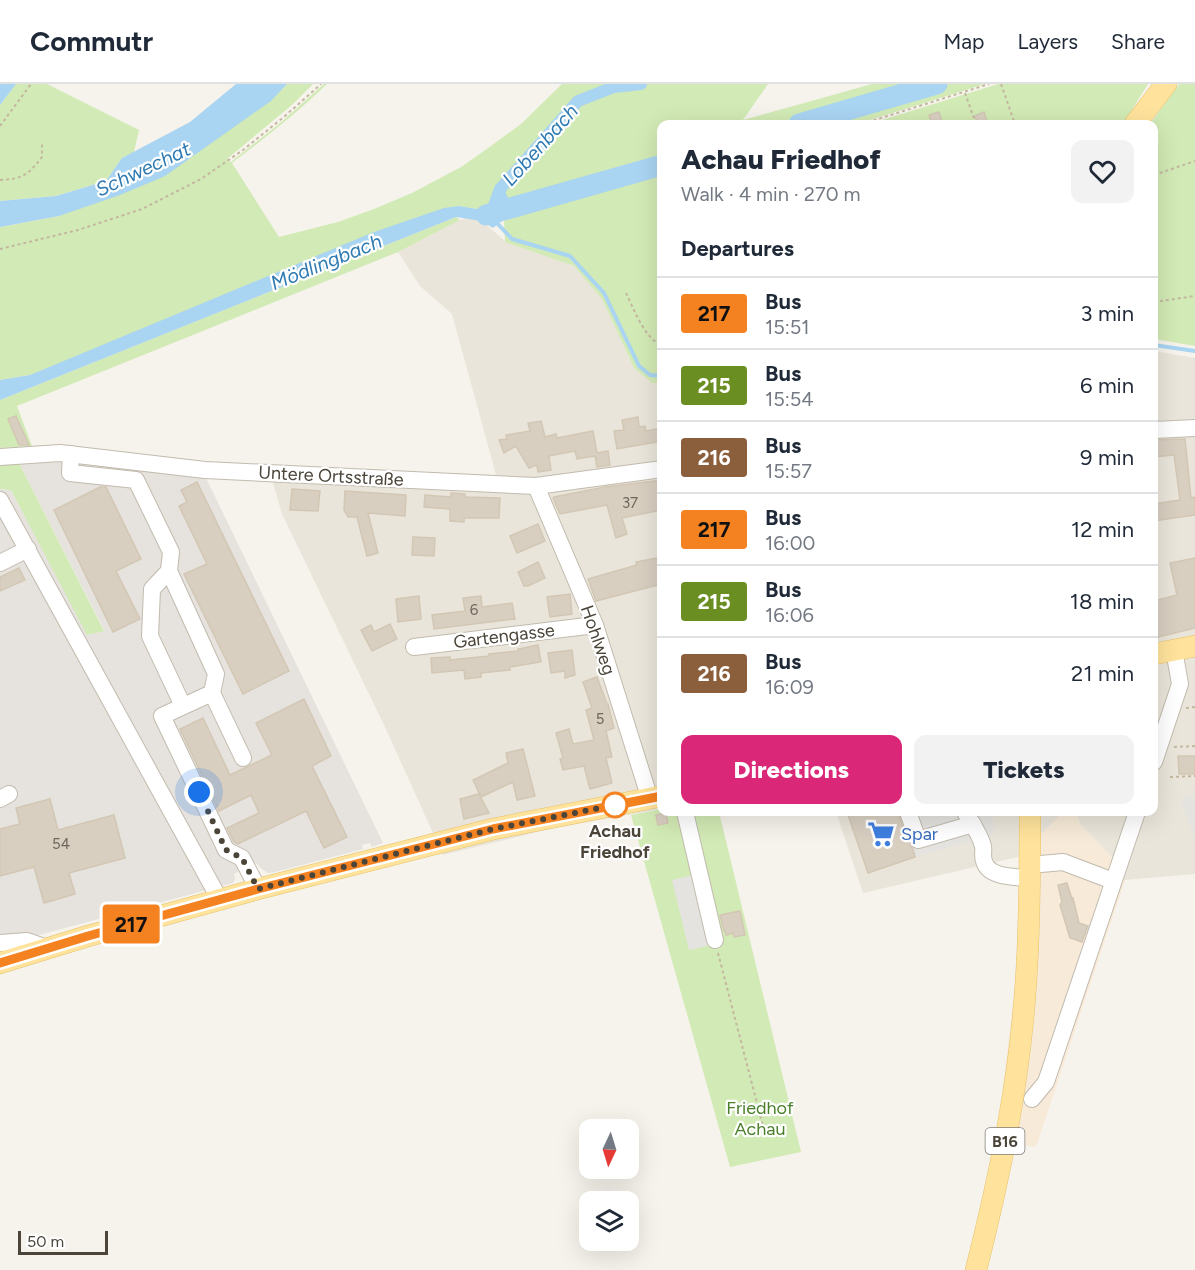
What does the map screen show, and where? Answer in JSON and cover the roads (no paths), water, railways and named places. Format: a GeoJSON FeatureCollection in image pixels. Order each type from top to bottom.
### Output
{"type":"FeatureCollection","features":[{"type":"Feature","properties":{"kind":"main road"},"geometry":{"type":"LineString","coordinates":[[1138,120],[1166,84]]}},
{"type":"Feature","properties":{"kind":"main road"},"geometry":{"type":"LineString","coordinates":[[1158,653],[1195,646]]}},
{"type":"Feature","properties":{"kind":"main road"},"geometry":{"type":"LineString","coordinates":[[0,963],[258,889],[493,829],[656,797]]}},
{"type":"Feature","properties":{"kind":"main road","name":"B16"},"geometry":{"type":"LineString","coordinates":[[976,1270],[993,1204],[1009,1122],[1024,1010],[1030,816]]}},
{"type":"Feature","properties":{"kind":"street"},"geometry":{"type":"LineString","coordinates":[[1158,430],[1195,428]]}},
{"type":"Feature","properties":{"kind":"street","name":"Untere Ortsstraße"},"geometry":{"type":"LineString","coordinates":[[0,457],[60,453],[206,470],[536,486],[657,470]]}},
{"type":"Feature","properties":{"kind":"street"},"geometry":{"type":"LineString","coordinates":[[71,454],[70,473],[136,480],[171,552],[169,571],[216,674],[212,693],[243,758]]}},
{"type":"Feature","properties":{"kind":"street","name":"Hohlweg"},"geometry":{"type":"LineString","coordinates":[[536,486],[594,626],[656,797]]}},
{"type":"Feature","properties":{"kind":"street"},"geometry":{"type":"LineString","coordinates":[[0,500],[220,900]]}},
{"type":"Feature","properties":{"kind":"street"},"geometry":{"type":"LineString","coordinates":[[0,563],[27,549]]}},
{"type":"Feature","properties":{"kind":"street"},"geometry":{"type":"LineString","coordinates":[[169,571],[152,589],[150,636],[183,706]]}},
{"type":"Feature","properties":{"kind":"street","name":"Gartengasse"},"geometry":{"type":"LineString","coordinates":[[414,647],[594,626]]}},
{"type":"Feature","properties":{"kind":"street"},"geometry":{"type":"LineString","coordinates":[[1158,749],[1180,684],[1174,650]]}},
{"type":"Feature","properties":{"kind":"street"},"geometry":{"type":"LineString","coordinates":[[212,693],[162,716],[226,850],[242,858],[258,889]]}},
{"type":"Feature","properties":{"kind":"street"},"geometry":{"type":"LineString","coordinates":[[686,816],[715,940]]}},
{"type":"Feature","properties":{"kind":"street"},"geometry":{"type":"LineString","coordinates":[[911,816],[918,840],[969,818],[983,845],[984,863],[991,871],[1001,875],[1030,871],[1062,862],[1113,881]]}},
{"type":"Feature","properties":{"kind":"street"},"geometry":{"type":"LineString","coordinates":[[1032,1098],[1046,1082],[1136,816]]}},
{"type":"Feature","properties":{"kind":"street"},"geometry":{"type":"LineString","coordinates":[[0,943],[27,941],[47,948]]}},
{"type":"Feature","properties":{"kind":"water"},"geometry":{"type":"Polygon","coordinates":[[[0,84],[16,84],[0,105],[0,84]]]}},
{"type":"Feature","properties":{"kind":"water","name":"Schwechat"},"geometry":{"type":"Polygon","coordinates":[[[236,84],[287,84],[271,101],[165,176],[120,195],[59,216],[0,227],[0,201],[56,196],[106,181],[122,158],[190,122],[236,84]]]}},
{"type":"Feature","properties":{"kind":"water"},"geometry":{"type":"Polygon","coordinates":[[[505,191],[514,212],[493,228],[481,221],[456,217],[0,400],[0,380],[30,375],[374,232],[444,208],[459,206],[477,209],[491,204],[496,193],[505,191]]]}},
{"type":"Feature","properties":{"kind":"waterway","name":"Lobenbach"},"geometry":{"type":"LineString","coordinates":[[493,208],[500,189],[578,101],[614,87],[641,84]]}},
{"type":"Feature","properties":{"kind":"waterway","name":"Mödlingbach"},"geometry":{"type":"LineString","coordinates":[[813,120],[937,84]]}},
{"type":"Feature","properties":{"kind":"waterway","name":"Mödlingbach"},"geometry":{"type":"LineString","coordinates":[[486,215],[657,166]]}},
{"type":"Feature","properties":{"kind":"waterway"},"geometry":{"type":"LineString","coordinates":[[495,221],[512,239],[570,256],[604,293],[639,366],[650,375],[657,376]]}},
{"type":"Feature","properties":{"kind":"waterway"},"geometry":{"type":"LineString","coordinates":[[1158,346],[1195,351]]}},
{"type":"Feature","properties":{"kind":"place","name":"Achau Friedhof"},"geometry":{"type":"Point","coordinates":[615,805]}},
{"type":"Feature","properties":{"kind":"place","name":"Spar"},"geometry":{"type":"Point","coordinates":[881,834]}},
{"type":"Feature","properties":{"kind":"park label","name":"Friedhof Achau"},"geometry":{"type":"Point","coordinates":[760,1118]}}]}
